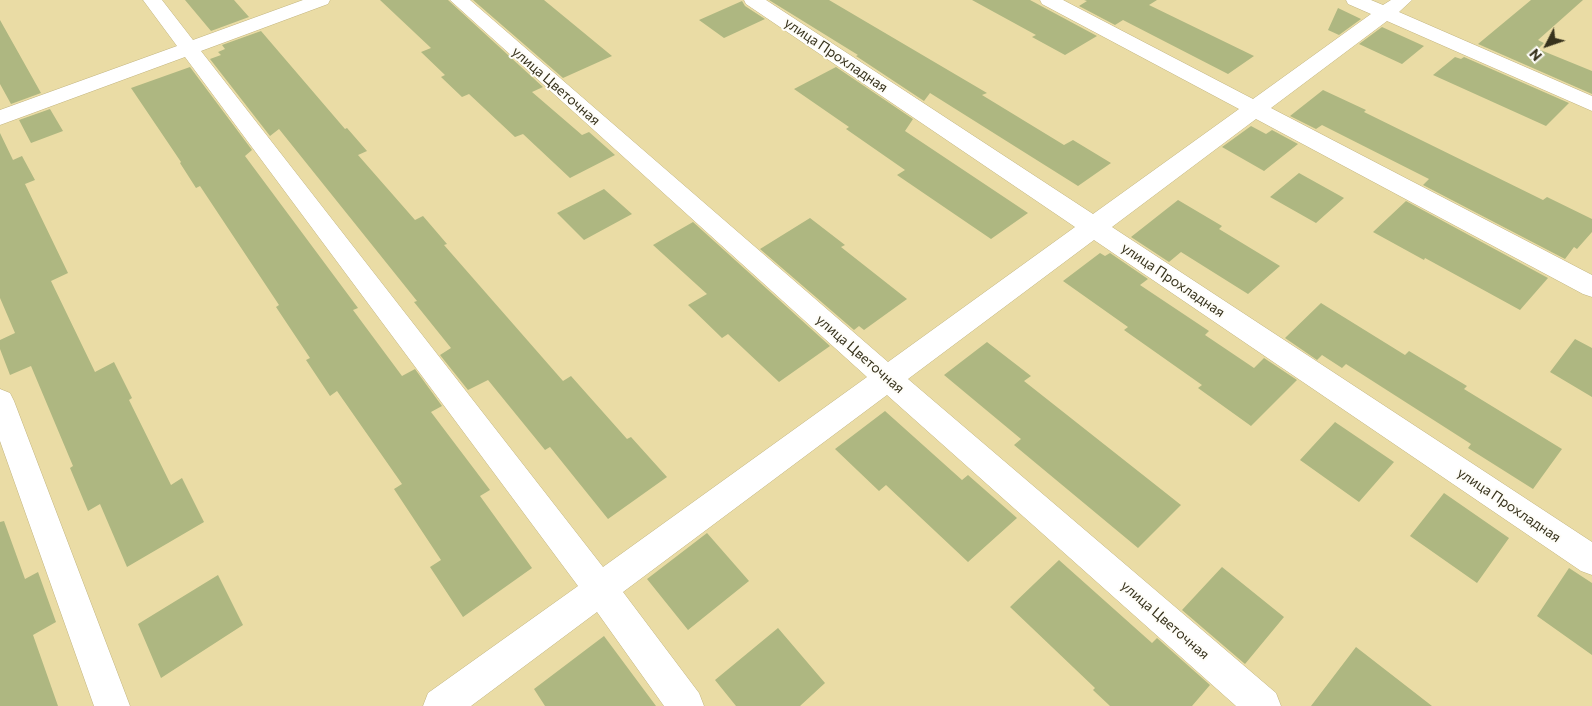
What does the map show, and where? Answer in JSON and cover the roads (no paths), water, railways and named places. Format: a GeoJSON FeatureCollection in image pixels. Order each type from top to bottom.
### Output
{"type":"FeatureCollection","features":[{"type":"Feature","properties":{"kind":"street"},"geometry":{"type":"LineString","coordinates":[[152,0],[600,589],[686,706]]}},
{"type":"Feature","properties":{"kind":"street"},"geometry":{"type":"LineString","coordinates":[[0,118],[321,0]]}},
{"type":"Feature","properties":{"kind":"street","name":"улица Цветочная"},"geometry":{"type":"LineString","coordinates":[[459,0],[1263,706]]}},
{"type":"Feature","properties":{"kind":"street","name":"улица Прохладная"},"geometry":{"type":"LineString","coordinates":[[753,0],[1592,560]]}},
{"type":"Feature","properties":{"kind":"street"},"geometry":{"type":"LineString","coordinates":[[1049,0],[1592,286]]}},
{"type":"Feature","properties":{"kind":"street"},"geometry":{"type":"LineString","coordinates":[[1355,0],[1394,7],[1592,104]]}},
{"type":"Feature","properties":{"kind":"street"},"geometry":{"type":"LineString","coordinates":[[441,706],[1394,7]]}},
{"type":"Feature","properties":{"kind":"street"},"geometry":{"type":"LineString","coordinates":[[0,400],[112,706]]}}]}
